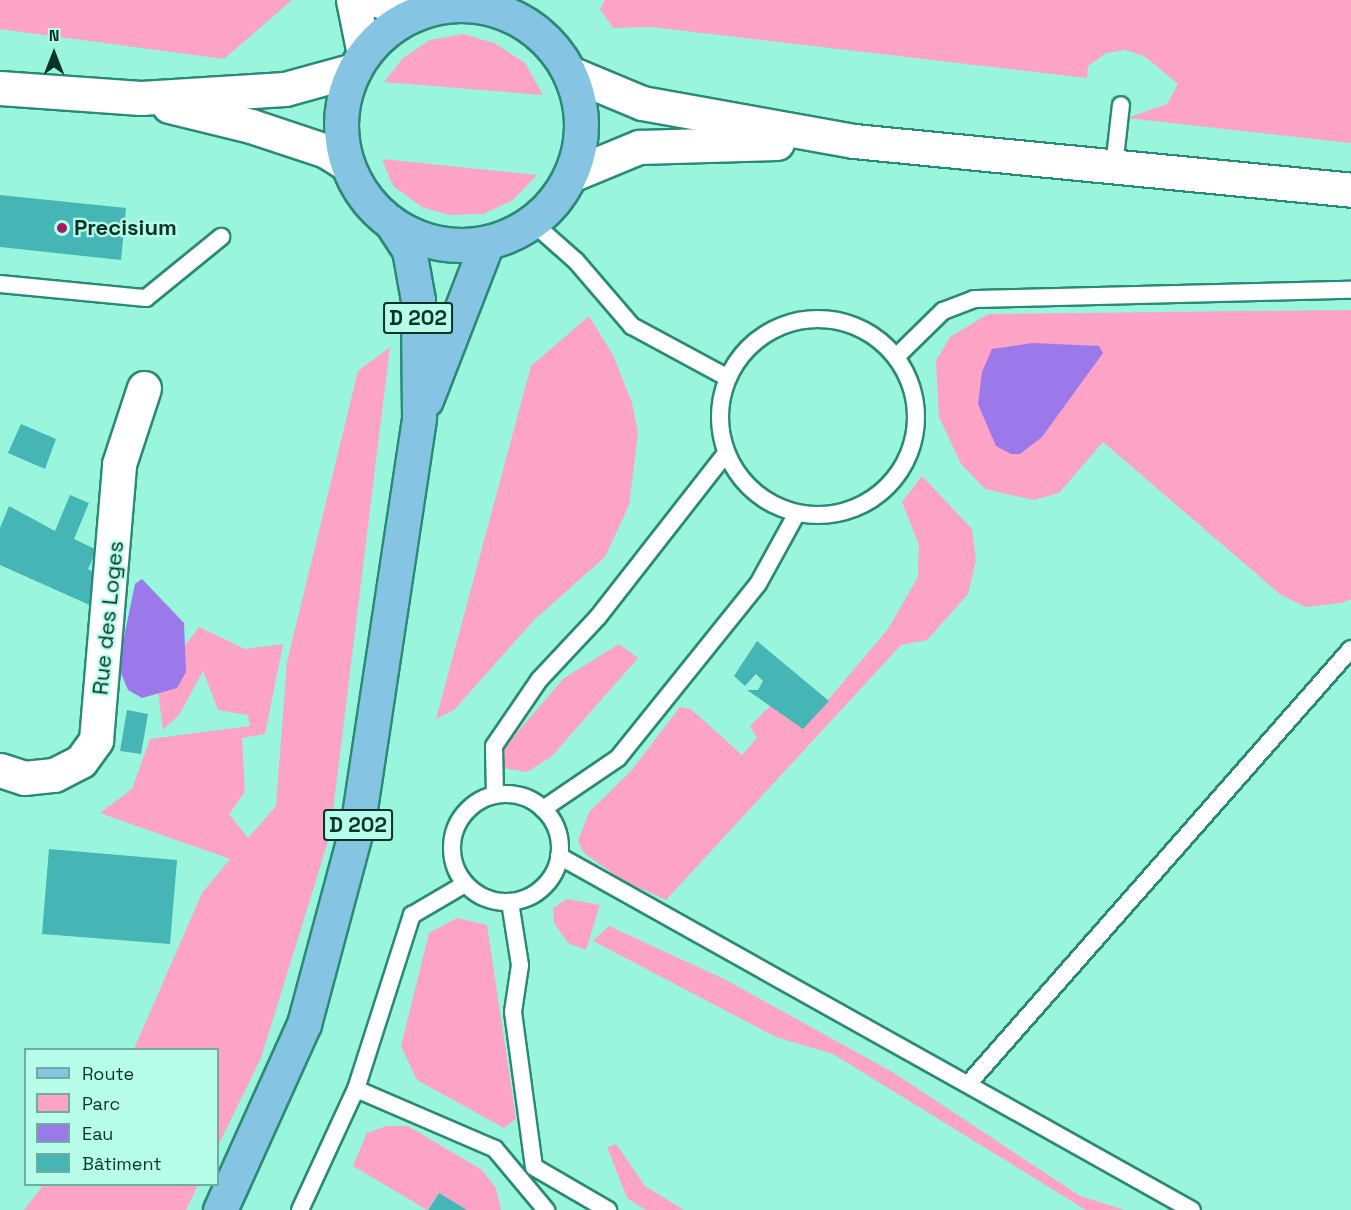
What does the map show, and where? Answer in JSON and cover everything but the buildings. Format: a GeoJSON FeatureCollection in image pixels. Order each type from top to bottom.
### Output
{"type":"FeatureCollection","features":[{"type":"Feature","properties":{"kind":"main road"},"geometry":{"type":"LineString","coordinates":[[353,0],[359,62]]}},
{"type":"Feature","properties":{"kind":"main road"},"geometry":{"type":"LineString","coordinates":[[377,0],[433,7],[527,12],[570,73],[581,113],[571,175]]}},
{"type":"Feature","properties":{"kind":"main road"},"geometry":{"type":"LineString","coordinates":[[433,7],[387,30],[359,62],[341,117],[347,164],[364,198],[392,224],[447,245],[487,243],[532,223],[571,175],[639,147],[854,141]]}},
{"type":"Feature","properties":{"kind":"main road"},"geometry":{"type":"LineString","coordinates":[[0,88],[141,98],[285,89],[359,62]]}},
{"type":"Feature","properties":{"kind":"main road"},"geometry":{"type":"LineString","coordinates":[[570,73],[642,103],[854,141],[1351,190]]}},
{"type":"Feature","properties":{"kind":"main road"},"geometry":{"type":"LineString","coordinates":[[141,98],[251,126],[347,164]]}},
{"type":"Feature","properties":{"kind":"main road","name":"D 202"},"geometry":{"type":"LineString","coordinates":[[220,1210],[276,1096],[326,954],[358,822],[419,418],[418,300],[409,250],[392,224]]}},
{"type":"Feature","properties":{"kind":"main road","name":"D 202"},"geometry":{"type":"LineString","coordinates":[[419,418],[487,243]]}},
{"type":"Feature","properties":{"kind":"main road","name":"Rue des Loges"},"geometry":{"type":"LineString","coordinates":[[0,770],[24,778],[54,775],[81,761],[96,740],[119,464],[144,388]]}},
{"type":"Feature","properties":{"kind":"lane"},"geometry":{"type":"LineString","coordinates":[[1114,166],[1121,105]]}},
{"type":"Feature","properties":{"kind":"lane"},"geometry":{"type":"LineString","coordinates":[[532,223],[576,261],[632,326],[728,378]]}},
{"type":"Feature","properties":{"kind":"lane"},"geometry":{"type":"LineString","coordinates":[[0,284],[146,298],[221,237]]}},
{"type":"Feature","properties":{"kind":"lane"},"geometry":{"type":"LineString","coordinates":[[896,357],[943,311],[974,299],[1351,290]]}},
{"type":"Feature","properties":{"kind":"lane"},"geometry":{"type":"LineString","coordinates":[[806,320],[840,322],[861,330],[896,357],[911,383],[917,412],[914,443],[902,470],[882,493],[856,508],[827,515],[797,513],[767,501],[742,480],[726,453],[720,419],[728,378],[747,349],[774,330],[806,320]]}},
{"type":"Feature","properties":{"kind":"lane"},"geometry":{"type":"LineString","coordinates":[[495,795],[494,746],[539,680],[598,617],[726,453]]}},
{"type":"Feature","properties":{"kind":"lane"},"geometry":{"type":"LineString","coordinates":[[543,809],[618,758],[758,584],[797,513]]}},
{"type":"Feature","properties":{"kind":"lane"},"geometry":{"type":"LineString","coordinates":[[969,1083],[1351,650]]}},
{"type":"Feature","properties":{"kind":"lane"},"geometry":{"type":"LineString","coordinates":[[512,794],[543,809],[554,823],[559,856],[546,884],[510,902],[490,900],[465,884],[455,868],[454,831],[477,802],[495,795],[512,794]]}},
{"type":"Feature","properties":{"kind":"lane"},"geometry":{"type":"LineString","coordinates":[[559,856],[731,957],[969,1083],[1192,1210]]}},
{"type":"Feature","properties":{"kind":"lane"},"geometry":{"type":"LineString","coordinates":[[300,1210],[356,1089],[412,915],[465,884]]}},
{"type":"Feature","properties":{"kind":"lane"},"geometry":{"type":"LineString","coordinates":[[510,902],[520,965],[513,1012],[534,1167],[608,1210]]}},
{"type":"Feature","properties":{"kind":"lane"},"geometry":{"type":"LineString","coordinates":[[356,1089],[495,1149],[546,1210]]}},
{"type":"Feature","properties":{"kind":"green space"},"geometry":{"type":"Polygon","coordinates":[[[0,0],[292,0],[224,59],[0,29],[0,0]]]}},
{"type":"Feature","properties":{"kind":"green space"},"geometry":{"type":"Polygon","coordinates":[[[605,0],[1351,0],[1351,143],[1127,118],[1167,104],[1178,84],[1144,56],[1126,50],[1106,53],[1088,66],[1087,78],[652,27],[613,28],[600,9],[605,0]]]}},
{"type":"Feature","properties":{"kind":"green space"},"geometry":{"type":"Polygon","coordinates":[[[463,34],[494,43],[525,63],[543,95],[384,82],[403,58],[430,40],[463,34]]]}},
{"type":"Feature","properties":{"kind":"green space"},"geometry":{"type":"Polygon","coordinates":[[[382,159],[537,175],[513,200],[483,214],[449,215],[422,207],[393,186],[382,159]]]}},
{"type":"Feature","properties":{"kind":"green space"},"geometry":{"type":"Polygon","coordinates":[[[1351,310],[1351,599],[1341,603],[1306,607],[1281,595],[1103,442],[1059,493],[1034,500],[985,489],[961,464],[939,417],[936,361],[950,337],[988,314],[1351,310]]]}},
{"type":"Feature","properties":{"kind":"green space"},"geometry":{"type":"Polygon","coordinates":[[[589,316],[613,355],[632,403],[638,433],[629,505],[605,557],[534,620],[454,710],[436,719],[531,366],[589,316]]]}},
{"type":"Feature","properties":{"kind":"green space"},"geometry":{"type":"Polygon","coordinates":[[[390,347],[330,835],[261,1058],[219,1144],[219,1048],[134,1048],[202,893],[230,859],[100,813],[132,789],[150,739],[250,726],[248,715],[218,710],[203,671],[179,715],[163,730],[157,682],[199,627],[245,649],[283,644],[265,734],[242,738],[245,792],[229,814],[248,838],[276,806],[287,662],[358,371],[390,347]]]}},
{"type":"Feature","properties":{"kind":"green space"},"geometry":{"type":"Polygon","coordinates":[[[922,476],[972,529],[976,560],[968,594],[927,640],[901,645],[666,900],[622,880],[584,853],[578,841],[589,812],[631,771],[680,707],[691,709],[742,755],[757,738],[750,726],[772,704],[828,700],[888,629],[918,577],[919,545],[902,502],[922,476]]]}},
{"type":"Feature","properties":{"kind":"green space"},"geometry":{"type":"Polygon","coordinates":[[[619,644],[638,658],[552,756],[527,772],[504,768],[504,748],[563,679],[619,644]]]}},
{"type":"Feature","properties":{"kind":"green space"},"geometry":{"type":"Polygon","coordinates":[[[567,899],[600,905],[586,950],[568,943],[554,923],[553,908],[567,899]]]}},
{"type":"Feature","properties":{"kind":"green space"},"geometry":{"type":"Polygon","coordinates":[[[457,918],[487,925],[516,1119],[504,1128],[417,1080],[401,1046],[429,933],[457,918]]]}},
{"type":"Feature","properties":{"kind":"green space"},"geometry":{"type":"Polygon","coordinates":[[[609,926],[726,980],[894,1073],[1080,1196],[1125,1210],[1086,1210],[833,1054],[776,1037],[593,941],[609,926]]]}},
{"type":"Feature","properties":{"kind":"green space"},"geometry":{"type":"Polygon","coordinates":[[[386,1126],[408,1126],[482,1170],[496,1188],[501,1210],[467,1210],[439,1193],[427,1210],[353,1166],[367,1133],[386,1126]]]}},
{"type":"Feature","properties":{"kind":"green space"},"geometry":{"type":"Polygon","coordinates":[[[616,1144],[645,1186],[684,1210],[646,1210],[627,1198],[607,1147],[616,1144]]]}},
{"type":"Feature","properties":{"kind":"green space"},"geometry":{"type":"Polygon","coordinates":[[[42,1186],[198,1186],[186,1210],[24,1210],[42,1186]]]}},
{"type":"Feature","properties":{"kind":"water"},"geometry":{"type":"Polygon","coordinates":[[[1033,343],[1099,346],[1103,353],[1042,437],[1020,454],[1011,454],[996,446],[978,404],[982,372],[992,349],[1033,343]]]}},
{"type":"Feature","properties":{"kind":"water"},"geometry":{"type":"Polygon","coordinates":[[[142,579],[184,623],[186,672],[177,688],[142,698],[128,690],[118,666],[135,584],[142,579]]]}},
{"type":"Feature","properties":{"kind":"place","name":"Precisium"},"geometry":{"type":"Point","coordinates":[62,228]}}]}
